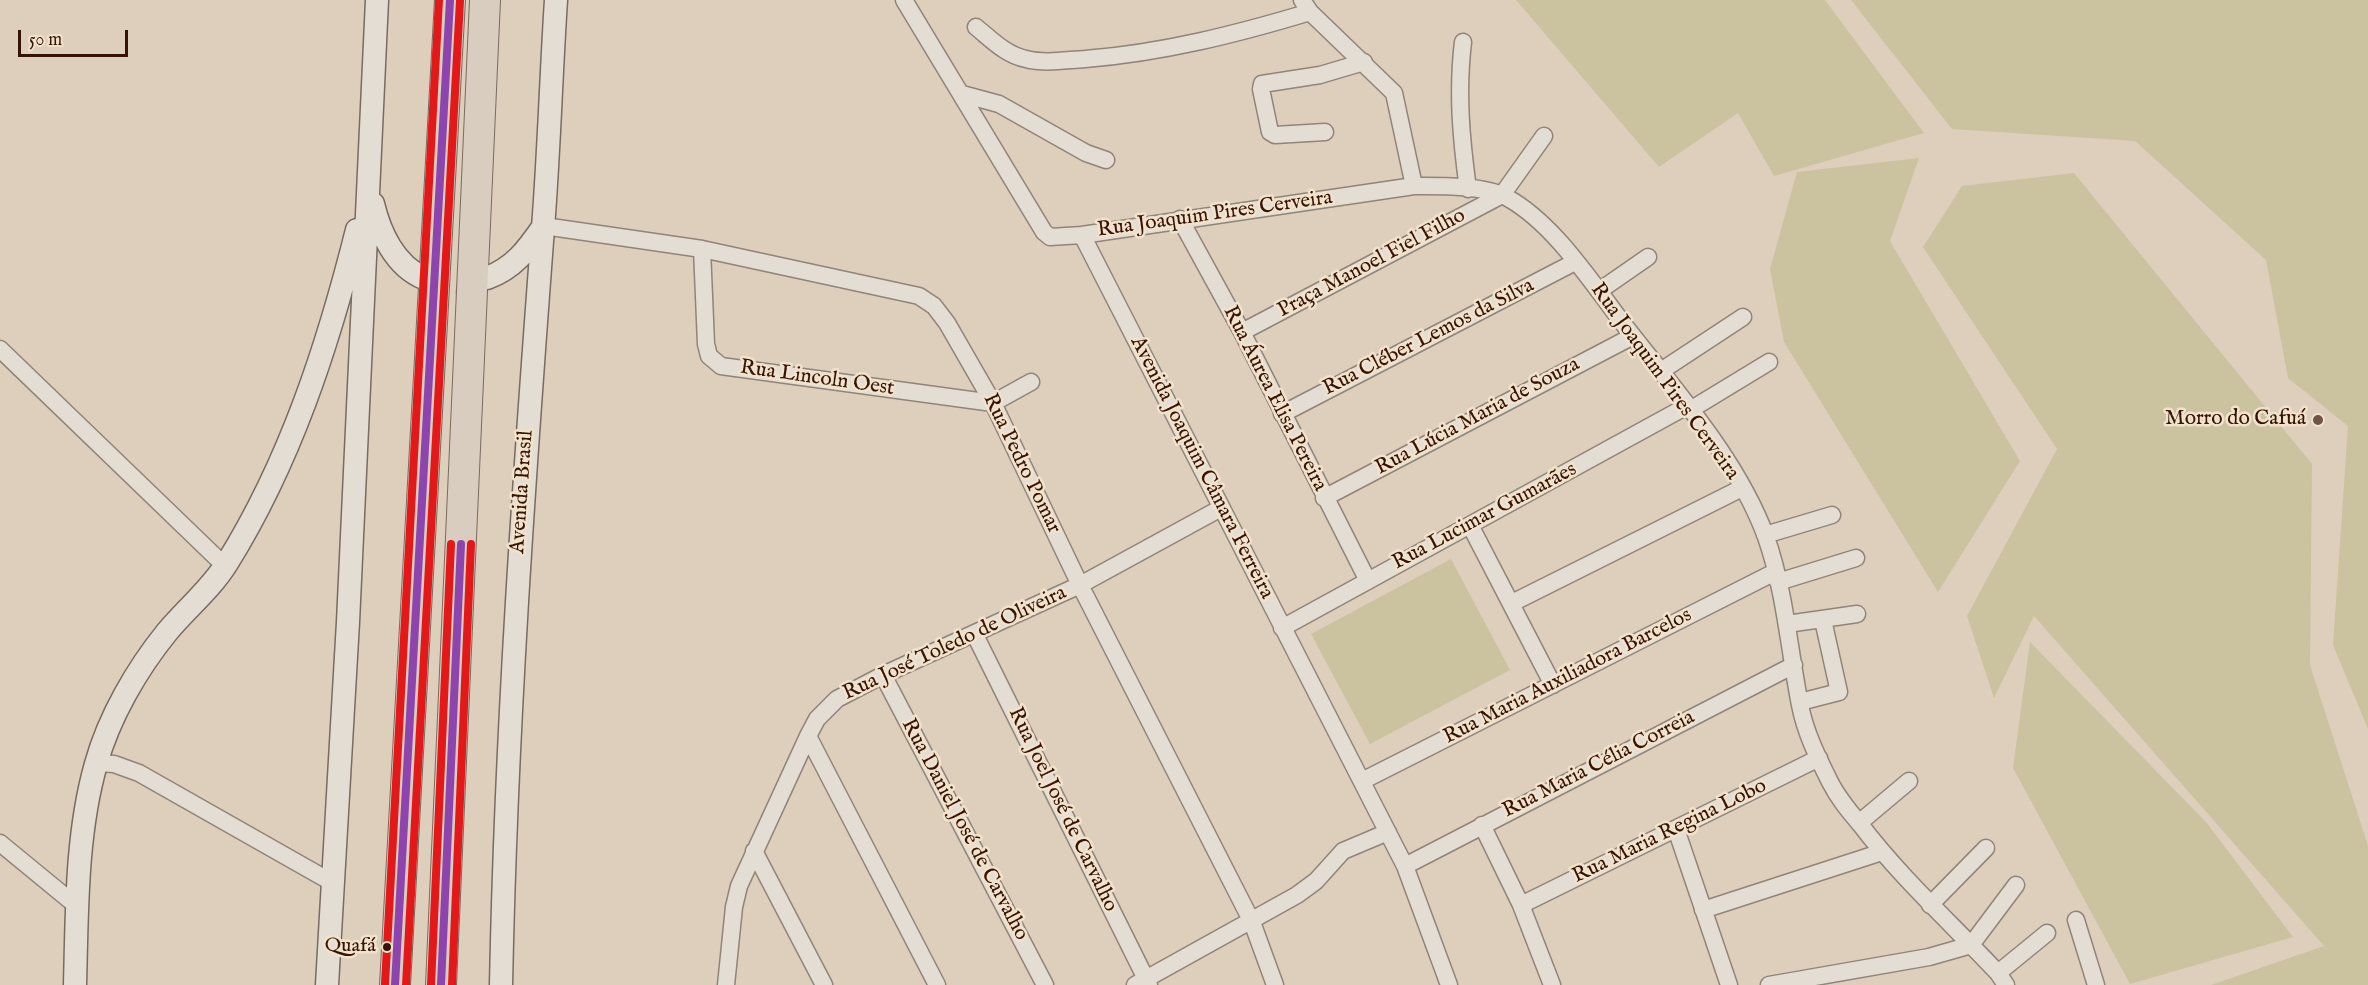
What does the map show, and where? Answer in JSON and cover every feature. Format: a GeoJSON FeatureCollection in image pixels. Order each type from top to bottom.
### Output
{"type":"FeatureCollection","features":[{"type":"Feature","properties":{"kind":"highway"},"geometry":{"type":"LineString","coordinates":[[394,985],[450,0]]}},
{"type":"Feature","properties":{"kind":"highway"},"geometry":{"type":"LineString","coordinates":[[441,985],[485,0]]}},
{"type":"Feature","properties":{"kind":"main road"},"geometry":{"type":"LineString","coordinates":[[327,985],[365,273],[376,0]]}},
{"type":"Feature","properties":{"kind":"main road","name":"Avenida Brasil"},"geometry":{"type":"LineString","coordinates":[[501,985],[504,838],[517,578],[544,226],[555,0]]}},
{"type":"Feature","properties":{"kind":"main road"},"geometry":{"type":"LineString","coordinates":[[340,299],[365,273],[390,269],[419,276],[394,254],[385,237],[368,185]]}},
{"type":"Feature","properties":{"kind":"main road"},"geometry":{"type":"LineString","coordinates":[[75,985],[82,850],[96,763],[130,683],[167,633],[225,566],[263,501],[288,449],[340,299],[368,185]]}},
{"type":"Feature","properties":{"kind":"main road"},"geometry":{"type":"LineString","coordinates":[[488,278],[504,271],[516,262],[544,226]]}},
{"type":"Feature","properties":{"kind":"street"},"geometry":{"type":"LineString","coordinates":[[904,0],[1044,232],[1050,237],[1082,235]]}},
{"type":"Feature","properties":{"kind":"street"},"geometry":{"type":"LineString","coordinates":[[976,27],[1009,54],[1027,60],[1050,62],[1119,56],[1216,39],[1306,6],[1394,93],[1398,102],[1414,186]]}},
{"type":"Feature","properties":{"kind":"street"},"geometry":{"type":"LineString","coordinates":[[1463,42],[1458,80],[1459,118],[1468,189]]}},
{"type":"Feature","properties":{"kind":"street"},"geometry":{"type":"LineString","coordinates":[[1326,132],[1275,135],[1270,132],[1261,89],[1263,84],[1320,75],[1364,62]]}},
{"type":"Feature","properties":{"kind":"street"},"geometry":{"type":"LineString","coordinates":[[962,94],[999,104],[1086,153],[1106,160]]}},
{"type":"Feature","properties":{"kind":"street"},"geometry":{"type":"LineString","coordinates":[[1502,195],[1544,136]]}},
{"type":"Feature","properties":{"kind":"street","name":"Rua Joaquim Pires Cerveira"},"geometry":{"type":"LineString","coordinates":[[1082,235],[1414,186],[1468,189],[1502,195],[1537,218],[1599,291],[1661,371],[1742,489],[1765,536],[1788,624],[1800,702],[1819,758],[1841,801],[1882,852],[2002,979]]}},
{"type":"Feature","properties":{"kind":"street","name":"Praça Manoel Fiel Filho"},"geometry":{"type":"LineString","coordinates":[[1242,333],[1502,195]]}},
{"type":"Feature","properties":{"kind":"street","name":"Rua Áurea Elisa Pereira"},"geometry":{"type":"LineString","coordinates":[[1180,219],[1242,333],[1368,581]]}},
{"type":"Feature","properties":{"kind":"street","name":"Rua Pedro Pomar"},"geometry":{"type":"LineString","coordinates":[[544,226],[702,249],[919,296],[934,306],[947,323],[993,403],[1080,585],[1252,922],[1275,985]]}},
{"type":"Feature","properties":{"kind":"street","name":"Avenida Joaquim Câmara Ferreira"},"geometry":{"type":"LineString","coordinates":[[1082,235],[1405,866],[1449,985]]}},
{"type":"Feature","properties":{"kind":"street","name":"Rua Lincoln Oest"},"geometry":{"type":"LineString","coordinates":[[702,249],[706,344],[710,356],[721,366],[993,403]]}},
{"type":"Feature","properties":{"kind":"street"},"geometry":{"type":"LineString","coordinates":[[1599,291],[1648,257]]}},
{"type":"Feature","properties":{"kind":"street","name":"Rua Cléber Lemos da Silva"},"geometry":{"type":"LineString","coordinates":[[1282,414],[1575,262]]}},
{"type":"Feature","properties":{"kind":"street"},"geometry":{"type":"LineString","coordinates":[[1661,371],[1743,316]]}},
{"type":"Feature","properties":{"kind":"street","name":"Rua Lúcia Maria de Souza"},"geometry":{"type":"LineString","coordinates":[[1324,498],[1633,336]]}},
{"type":"Feature","properties":{"kind":"street"},"geometry":{"type":"LineString","coordinates":[[0,349],[225,566]]}},
{"type":"Feature","properties":{"kind":"street","name":"Rua Lucimar Gumarães"},"geometry":{"type":"LineString","coordinates":[[1282,628],[1471,527],[1769,362]]}},
{"type":"Feature","properties":{"kind":"street"},"geometry":{"type":"LineString","coordinates":[[993,403],[1031,382]]}},
{"type":"Feature","properties":{"kind":"street"},"geometry":{"type":"LineString","coordinates":[[1512,603],[1742,489]]}},
{"type":"Feature","properties":{"kind":"street","name":"Rua José Toledo de Oliveira"},"geometry":{"type":"LineString","coordinates":[[726,985],[735,907],[754,851],[808,736],[825,709],[837,699],[883,675],[975,635],[1080,585],[1221,508]]}},
{"type":"Feature","properties":{"kind":"street"},"geometry":{"type":"LineString","coordinates":[[1765,536],[1832,515]]}},
{"type":"Feature","properties":{"kind":"street"},"geometry":{"type":"LineString","coordinates":[[1471,527],[1553,685]]}},
{"type":"Feature","properties":{"kind":"street","name":"Rua Maria Auxiliadora Barcelos"},"geometry":{"type":"LineString","coordinates":[[1362,781],[1776,577],[1856,558]]}},
{"type":"Feature","properties":{"kind":"street"},"geometry":{"type":"LineString","coordinates":[[1788,624],[1857,614]]}},
{"type":"Feature","properties":{"kind":"street"},"geometry":{"type":"LineString","coordinates":[[1800,702],[1839,692],[1823,620]]}},
{"type":"Feature","properties":{"kind":"street","name":"Rua Joel José de Carvalho"},"geometry":{"type":"LineString","coordinates":[[975,635],[1144,983]]}},
{"type":"Feature","properties":{"kind":"street","name":"Rua Maria Célia Correia"},"geometry":{"type":"LineString","coordinates":[[1405,866],[1794,665]]}},
{"type":"Feature","properties":{"kind":"street","name":"Rua Daniel José de Carvalho"},"geometry":{"type":"LineString","coordinates":[[883,675],[1044,985]]}},
{"type":"Feature","properties":{"kind":"street"},"geometry":{"type":"LineString","coordinates":[[808,736],[937,985]]}},
{"type":"Feature","properties":{"kind":"street","name":"Rua Maria Regina Lobo"},"geometry":{"type":"LineString","coordinates":[[1521,905],[1819,758]]}},
{"type":"Feature","properties":{"kind":"street"},"geometry":{"type":"LineString","coordinates":[[96,763],[114,764],[139,773],[333,883]]}},
{"type":"Feature","properties":{"kind":"street"},"geometry":{"type":"LineString","coordinates":[[1859,823],[1909,781]]}},
{"type":"Feature","properties":{"kind":"street"},"geometry":{"type":"LineString","coordinates":[[1482,825],[1521,905],[1552,985]]}},
{"type":"Feature","properties":{"kind":"street"},"geometry":{"type":"LineString","coordinates":[[1676,829],[1729,985]]}},
{"type":"Feature","properties":{"kind":"street"},"geometry":{"type":"LineString","coordinates":[[1144,983],[1307,888],[1343,851],[1388,832]]}},
{"type":"Feature","properties":{"kind":"street"},"geometry":{"type":"LineString","coordinates":[[0,843],[78,907]]}},
{"type":"Feature","properties":{"kind":"street"},"geometry":{"type":"LineString","coordinates":[[1930,905],[1986,848]]}},
{"type":"Feature","properties":{"kind":"street"},"geometry":{"type":"LineString","coordinates":[[754,851],[824,985]]}},
{"type":"Feature","properties":{"kind":"street"},"geometry":{"type":"LineString","coordinates":[[1703,910],[1882,852]]}},
{"type":"Feature","properties":{"kind":"street"},"geometry":{"type":"LineString","coordinates":[[1769,985],[1929,957],[1971,945],[2016,885]]}},
{"type":"Feature","properties":{"kind":"street"},"geometry":{"type":"LineString","coordinates":[[2076,920],[2097,985]]}},
{"type":"Feature","properties":{"kind":"street"},"geometry":{"type":"LineString","coordinates":[[2002,979],[2047,933]]}},
{"type":"Feature","properties":{"kind":"shaded area"},"geometry":{"type":"Polygon","coordinates":[[[1516,0],[1825,0],[1924,133],[1774,176],[1738,113],[1659,167],[1516,0]]]}},
{"type":"Feature","properties":{"kind":"shaded area"},"geometry":{"type":"Polygon","coordinates":[[[1851,0],[2368,0],[2368,729],[2333,645],[2348,426],[2288,378],[2266,260],[2135,141],[1952,129],[1851,0]]]}},
{"type":"Feature","properties":{"kind":"shaded area"},"geometry":{"type":"Polygon","coordinates":[[[1919,158],[1890,241],[2020,461],[1938,592],[1784,342],[1770,269],[1797,172],[1919,158]]]}},
{"type":"Feature","properties":{"kind":"shaded area"},"geometry":{"type":"Polygon","coordinates":[[[2074,173],[2312,464],[2310,665],[2368,846],[2368,985],[2211,985],[2324,946],[2034,616],[1994,698],[1967,616],[2057,449],[1923,247],[1962,186],[2074,173]]]}},
{"type":"Feature","properties":{"kind":"shaded area"},"geometry":{"type":"Polygon","coordinates":[[[1451,559],[1510,670],[1370,744],[1311,634],[1451,559]]]}},
{"type":"Feature","properties":{"kind":"shaded area"},"geometry":{"type":"Polygon","coordinates":[[[2030,642],[2206,822],[2293,937],[2130,984],[2013,768],[2030,642]]]}},
{"type":"Feature","properties":{"kind":"tunnel"},"geometry":{"type":"LineString","coordinates":[[424,278],[459,283],[487,278]]}},
{"type":"Feature","properties":{"kind":"transit line"},"geometry":{"type":"LineString","coordinates":[[385,984],[439,0]]}},
{"type":"Feature","properties":{"kind":"transit line"},"geometry":{"type":"LineString","coordinates":[[395,985],[450,0]]}},
{"type":"Feature","properties":{"kind":"transit line"},"geometry":{"type":"LineString","coordinates":[[406,985],[460,1]]}},
{"type":"Feature","properties":{"kind":"transit line"},"geometry":{"type":"LineString","coordinates":[[431,985],[451,544]]}},
{"type":"Feature","properties":{"kind":"transit line"},"geometry":{"type":"LineString","coordinates":[[441,985],[461,544]]}},
{"type":"Feature","properties":{"kind":"transit line"},"geometry":{"type":"LineString","coordinates":[[452,985],[471,544]]}},
{"type":"Feature","properties":{"kind":"place","name":"Morro do Cafuá"},"geometry":{"type":"Point","coordinates":[2318,420]}},
{"type":"Feature","properties":{"kind":"place","name":"Quafá"},"geometry":{"type":"Point","coordinates":[387,947]}}]}
